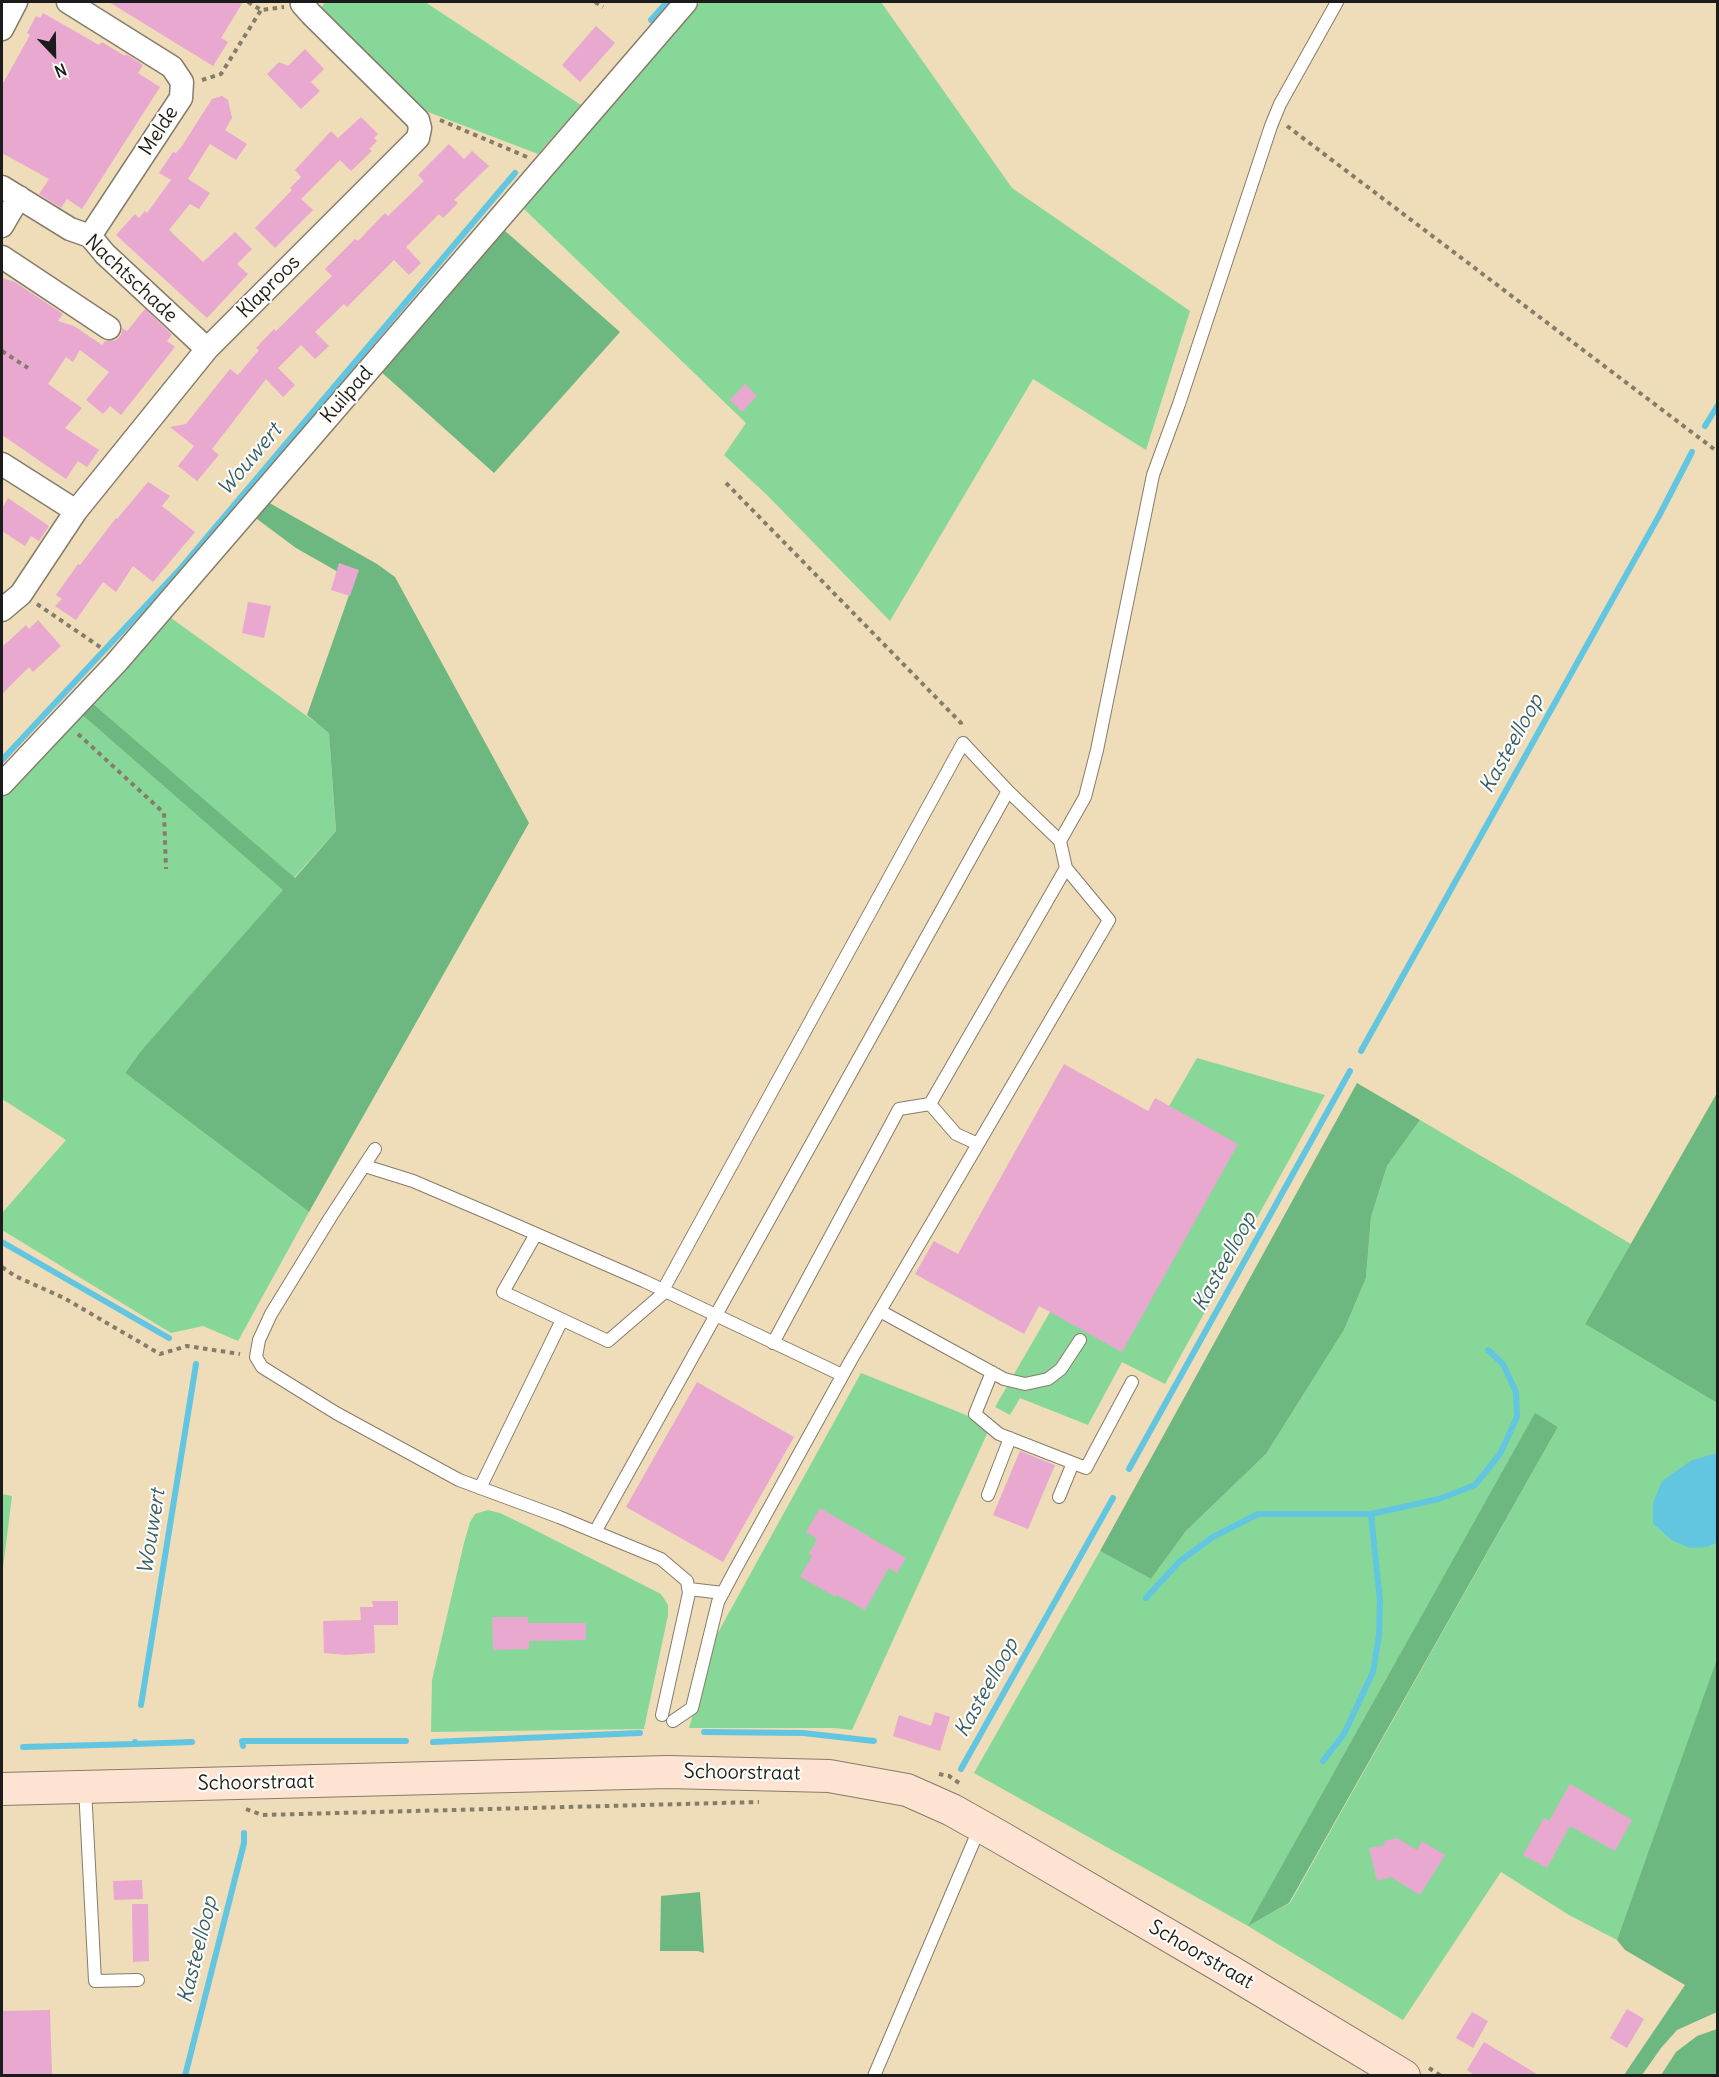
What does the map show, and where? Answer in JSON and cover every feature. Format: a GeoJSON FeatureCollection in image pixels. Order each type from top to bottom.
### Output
{"type":"FeatureCollection","features":[{"type":"Feature","properties":{"kind":"street"},"geometry":{"type":"LineString","coordinates":[[2,29],[16,2]]}},
{"type":"Feature","properties":{"kind":"street","name":"Melde"},"geometry":{"type":"LineString","coordinates":[[68,2],[172,67],[182,82],[181,98],[90,236]]}},
{"type":"Feature","properties":{"kind":"street","name":"Kuilpad"},"geometry":{"type":"LineString","coordinates":[[2,784],[116,663],[686,2]]}},
{"type":"Feature","properties":{"kind":"street"},"geometry":{"type":"LineString","coordinates":[[302,3],[418,120],[420,128]]}},
{"type":"Feature","properties":{"kind":"street","name":"Klaproos"},"geometry":{"type":"LineString","coordinates":[[2,610],[21,594],[76,511],[207,349],[418,138],[420,128]]}},
{"type":"Feature","properties":{"kind":"street","name":"Nachtschade"},"geometry":{"type":"LineString","coordinates":[[2,226],[10,192],[70,229],[90,236],[105,254],[207,349]]}},
{"type":"Feature","properties":{"kind":"street"},"geometry":{"type":"LineString","coordinates":[[2,257],[109,328]]}},
{"type":"Feature","properties":{"kind":"street"},"geometry":{"type":"LineString","coordinates":[[2,464],[76,511]]}},
{"type":"Feature","properties":{"kind":"street","name":"Schoorstraat"},"geometry":{"type":"LineString","coordinates":[[2,1789],[668,1772],[789,1773],[829,1776],[907,1790],[952,1810],[1231,1972],[1404,2076]]}},
{"type":"Feature","properties":{"kind":"lane"},"geometry":{"type":"LineString","coordinates":[[1060,841],[1085,797],[1097,750],[1153,475],[1275,116],[1337,2]]}},
{"type":"Feature","properties":{"kind":"lane"},"geometry":{"type":"LineString","coordinates":[[375,1149],[271,1314],[259,1340],[256,1357],[262,1367],[336,1413],[459,1480],[661,1559],[687,1581],[690,1593],[668,1718],[692,1708],[718,1602],[842,1376],[1109,920],[1066,868],[1060,841],[963,743],[664,1290],[608,1341],[503,1292],[536,1234]]}},
{"type":"Feature","properties":{"kind":"lane"},"geometry":{"type":"LineString","coordinates":[[595,1532],[1008,791]]}},
{"type":"Feature","properties":{"kind":"lane"},"geometry":{"type":"LineString","coordinates":[[930,1104],[1066,868]]}},
{"type":"Feature","properties":{"kind":"lane"},"geometry":{"type":"LineString","coordinates":[[773,1343],[899,1109],[930,1104]]}},
{"type":"Feature","properties":{"kind":"lane"},"geometry":{"type":"LineString","coordinates":[[930,1104],[956,1134],[978,1144]]}},
{"type":"Feature","properties":{"kind":"lane"},"geometry":{"type":"LineString","coordinates":[[365,1166],[413,1181],[664,1290],[842,1376]]}},
{"type":"Feature","properties":{"kind":"lane"},"geometry":{"type":"LineString","coordinates":[[880,1311],[1004,1379],[1025,1384],[1048,1379],[1061,1369],[1080,1340]]}},
{"type":"Feature","properties":{"kind":"lane"},"geometry":{"type":"LineString","coordinates":[[480,1488],[562,1320]]}},
{"type":"Feature","properties":{"kind":"lane"},"geometry":{"type":"LineString","coordinates":[[992,1372],[975,1413],[999,1434],[1086,1468],[1132,1382]]}},
{"type":"Feature","properties":{"kind":"lane"},"geometry":{"type":"LineString","coordinates":[[988,1495],[1010,1438]]}},
{"type":"Feature","properties":{"kind":"lane"},"geometry":{"type":"LineString","coordinates":[[1059,1497],[1073,1463]]}},
{"type":"Feature","properties":{"kind":"lane"},"geometry":{"type":"LineString","coordinates":[[689,1589],[723,1593]]}},
{"type":"Feature","properties":{"kind":"lane"},"geometry":{"type":"LineString","coordinates":[[85,1787],[95,1981],[138,1980]]}},
{"type":"Feature","properties":{"kind":"lane"},"geometry":{"type":"LineString","coordinates":[[874,2076],[974,1841],[983,1828]]}},
{"type":"Feature","properties":{"kind":"path"},"geometry":{"type":"LineString","coordinates":[[248,2],[261,10],[302,3]]}},
{"type":"Feature","properties":{"kind":"path"},"geometry":{"type":"LineString","coordinates":[[595,2],[603,7]]}},
{"type":"Feature","properties":{"kind":"path"},"geometry":{"type":"LineString","coordinates":[[182,82],[206,80],[221,74],[261,10]]}},
{"type":"Feature","properties":{"kind":"path"},"geometry":{"type":"LineString","coordinates":[[1275,116],[1714,449]]}},
{"type":"Feature","properties":{"kind":"path"},"geometry":{"type":"LineString","coordinates":[[420,128],[437,119],[545,165]]}},
{"type":"Feature","properties":{"kind":"path"},"geometry":{"type":"LineString","coordinates":[[2,351],[28,368]]}},
{"type":"Feature","properties":{"kind":"path"},"geometry":{"type":"LineString","coordinates":[[726,483],[961,723],[963,743]]}},
{"type":"Feature","properties":{"kind":"path"},"geometry":{"type":"LineString","coordinates":[[21,594],[97,644]]}},
{"type":"Feature","properties":{"kind":"path"},"geometry":{"type":"LineString","coordinates":[[62,720],[164,813],[166,869]]}},
{"type":"Feature","properties":{"kind":"path"},"geometry":{"type":"LineString","coordinates":[[2,1267],[15,1276],[64,1298],[160,1354],[187,1346],[256,1357]]}},
{"type":"Feature","properties":{"kind":"path","name":"Schoorstraat"},"geometry":{"type":"LineString","coordinates":[[248,1810],[262,1815],[771,1802]]}},
{"type":"Feature","properties":{"kind":"green space"},"geometry":{"type":"Polygon","coordinates":[[[325,2],[425,2],[581,105],[538,154],[415,107],[321,8],[325,2]]]}},
{"type":"Feature","properties":{"kind":"green space"},"geometry":{"type":"Polygon","coordinates":[[[700,2],[881,2],[1012,188],[1190,311],[1146,450],[1033,379],[890,621],[767,495],[724,455],[746,423],[522,207],[700,2]]]}},
{"type":"Feature","properties":{"kind":"green space"},"geometry":{"type":"Polygon","coordinates":[[[504,230],[620,332],[494,473],[379,370],[504,230]]]}},
{"type":"Feature","properties":{"kind":"green space"},"geometry":{"type":"Polygon","coordinates":[[[266,501],[377,564],[395,577],[529,823],[309,1212],[125,1073],[140,1052],[283,890],[80,713],[91,702],[295,878],[336,831],[329,733],[307,715],[354,581],[296,548],[253,516],[266,501]]]}},
{"type":"Feature","properties":{"kind":"green space"},"geometry":{"type":"Polygon","coordinates":[[[167,615],[329,732],[336,831],[294,878],[91,702],[167,615]]]}},
{"type":"Feature","properties":{"kind":"green space"},"geometry":{"type":"Polygon","coordinates":[[[80,713],[284,890],[140,1052],[125,1073],[309,1212],[238,1341],[203,1326],[171,1333],[2,1230],[2,1213],[66,1140],[2,1099],[2,797],[80,713]]]}},
{"type":"Feature","properties":{"kind":"green space"},"geometry":{"type":"Polygon","coordinates":[[[1197,1058],[1325,1095],[1165,1384],[1122,1362],[1088,1425],[1020,1398],[1010,1415],[995,1407],[1197,1058]]]}},
{"type":"Feature","properties":{"kind":"green space"},"geometry":{"type":"Polygon","coordinates":[[[1357,1083],[1420,1120],[1387,1166],[1371,1217],[1366,1278],[1344,1330],[1266,1454],[1186,1531],[1151,1579],[1100,1551],[1357,1083]]]}},
{"type":"Feature","properties":{"kind":"green space"},"geometry":{"type":"Polygon","coordinates":[[[1717,1093],[1717,1403],[1585,1324],[1717,1093]]]}},
{"type":"Feature","properties":{"kind":"green space"},"geometry":{"type":"Polygon","coordinates":[[[1420,1120],[1631,1244],[1585,1324],[1717,1403],[1717,1453],[1653,1503],[1653,1524],[1671,1540],[1708,1547],[1717,1543],[1718,1659],[1617,1940],[1569,1915],[1501,1872],[1403,2020],[1248,1926],[974,1773],[1100,1551],[1151,1579],[1186,1531],[1266,1454],[1344,1330],[1366,1278],[1371,1217],[1387,1166],[1420,1120]],[[1535,1414],[1249,1925],[1290,1903],[1558,1427],[1535,1414]]]}},
{"type":"Feature","properties":{"kind":"green space"},"geometry":{"type":"Polygon","coordinates":[[[861,1373],[991,1425],[852,1730],[689,1728],[715,1638],[861,1373]]]}},
{"type":"Feature","properties":{"kind":"green space"},"geometry":{"type":"Polygon","coordinates":[[[1535,1413],[1558,1427],[1289,1903],[1248,1926],[1535,1413]]]}},
{"type":"Feature","properties":{"kind":"green space"},"geometry":{"type":"Polygon","coordinates":[[[2,1494],[12,1496],[2,1576],[2,1494]]]}},
{"type":"Feature","properties":{"kind":"green space"},"geometry":{"type":"Polygon","coordinates":[[[488,1510],[500,1513],[529,1527],[661,1594],[668,1605],[668,1615],[644,1729],[431,1732],[432,1680],[464,1543],[470,1522],[475,1514],[488,1510]]]}},
{"type":"Feature","properties":{"kind":"green space"},"geometry":{"type":"Polygon","coordinates":[[[1717,1659],[1717,2012],[1677,2030],[1642,2075],[1624,2075],[1685,1985],[1625,1950],[1617,1940],[1717,1659]]]}},
{"type":"Feature","properties":{"kind":"green space"},"geometry":{"type":"Polygon","coordinates":[[[700,1892],[704,1953],[660,1951],[661,1896],[700,1892]]]}},
{"type":"Feature","properties":{"kind":"green space"},"geometry":{"type":"Polygon","coordinates":[[[1717,2029],[1717,2075],[1661,2075],[1676,2052],[1697,2036],[1717,2029]]]}},
{"type":"Feature","properties":{"kind":"water"},"geometry":{"type":"Polygon","coordinates":[[[1717,1453],[1717,1543],[1708,1547],[1690,1548],[1671,1540],[1653,1524],[1653,1503],[1662,1481],[1692,1460],[1717,1453]]]}},
{"type":"Feature","properties":{"kind":"building"},"geometry":{"type":"Polygon","coordinates":[[[109,2],[243,2],[221,38],[228,42],[213,66],[109,2]]]}},
{"type":"Feature","properties":{"kind":"building"},"geometry":{"type":"Polygon","coordinates":[[[43,13],[99,45],[102,42],[125,56],[126,54],[143,65],[138,73],[160,87],[82,209],[67,199],[61,208],[39,194],[49,179],[2,153],[2,85],[30,35],[27,33],[36,16],[40,18],[43,13]]]}},
{"type":"Feature","properties":{"kind":"building"},"geometry":{"type":"Polygon","coordinates":[[[596,26],[615,43],[580,82],[562,65],[596,26]]]}},
{"type":"Feature","properties":{"kind":"building"},"geometry":{"type":"Polygon","coordinates":[[[305,49],[324,69],[311,82],[320,91],[301,109],[267,74],[279,62],[288,66],[305,49]]]}},
{"type":"Feature","properties":{"kind":"building"},"geometry":{"type":"Polygon","coordinates":[[[222,96],[228,100],[232,118],[225,130],[247,144],[236,160],[210,144],[188,179],[210,193],[199,209],[190,204],[169,230],[203,262],[235,232],[252,249],[237,264],[248,274],[207,318],[116,235],[135,214],[139,218],[145,211],[147,213],[171,180],[159,173],[173,152],[176,153],[182,146],[212,99],[222,96]]]}},
{"type":"Feature","properties":{"kind":"building"},"geometry":{"type":"Polygon","coordinates":[[[361,117],[378,134],[374,138],[377,141],[369,149],[372,151],[351,171],[340,160],[301,199],[313,210],[275,248],[255,228],[292,190],[290,188],[301,177],[295,170],[331,131],[338,138],[361,117]]]}},
{"type":"Feature","properties":{"kind":"building"},"geometry":{"type":"Polygon","coordinates":[[[449,144],[464,159],[472,151],[489,166],[454,200],[458,203],[443,218],[439,214],[406,247],[421,263],[409,275],[394,260],[347,307],[344,304],[315,332],[329,346],[315,359],[301,345],[278,368],[295,385],[283,397],[266,379],[212,449],[219,455],[197,481],[178,466],[194,446],[170,427],[186,424],[230,369],[238,375],[259,350],[256,348],[274,329],[276,331],[332,276],[325,269],[355,239],[358,241],[385,213],[388,216],[424,181],[418,175],[449,144]]]}},
{"type":"Feature","properties":{"kind":"building"},"geometry":{"type":"Polygon","coordinates":[[[2,278],[15,282],[63,314],[58,321],[74,326],[102,345],[105,341],[116,340],[121,335],[122,328],[127,331],[145,309],[172,335],[167,341],[175,347],[121,415],[110,406],[103,414],[86,400],[109,372],[80,350],[73,362],[66,357],[48,384],[82,408],[65,428],[99,450],[87,467],[78,461],[66,479],[2,435],[2,278]]]}},
{"type":"Feature","properties":{"kind":"building"},"geometry":{"type":"Polygon","coordinates":[[[745,384],[757,396],[742,412],[730,400],[745,384]]]}},
{"type":"Feature","properties":{"kind":"building"},"geometry":{"type":"Polygon","coordinates":[[[148,482],[170,496],[162,506],[195,532],[153,582],[133,566],[116,592],[103,582],[76,620],[55,606],[62,599],[56,595],[78,564],[80,565],[116,518],[148,482]]]}},
{"type":"Feature","properties":{"kind":"building"},"geometry":{"type":"Polygon","coordinates":[[[8,498],[49,526],[39,541],[31,536],[25,546],[2,531],[2,509],[8,498]]]}},
{"type":"Feature","properties":{"kind":"building"},"geometry":{"type":"Polygon","coordinates":[[[339,563],[359,570],[350,596],[331,590],[339,563]]]}},
{"type":"Feature","properties":{"kind":"building"},"geometry":{"type":"Polygon","coordinates":[[[248,602],[271,606],[264,638],[242,633],[248,602]]]}},
{"type":"Feature","properties":{"kind":"building"},"geometry":{"type":"Polygon","coordinates":[[[38,620],[61,646],[33,672],[29,667],[2,694],[2,647],[26,625],[29,629],[38,620]]]}},
{"type":"Feature","properties":{"kind":"building"},"geometry":{"type":"Polygon","coordinates":[[[1064,1064],[1148,1111],[1155,1098],[1238,1144],[1122,1352],[1039,1306],[1024,1334],[915,1274],[934,1241],[958,1254],[1064,1064]]]}},
{"type":"Feature","properties":{"kind":"building"},"geometry":{"type":"Polygon","coordinates":[[[697,1382],[794,1437],[723,1562],[626,1507],[697,1382]]]}},
{"type":"Feature","properties":{"kind":"building"},"geometry":{"type":"Polygon","coordinates":[[[1020,1451],[1055,1465],[1028,1529],[993,1515],[1020,1451]]]}},
{"type":"Feature","properties":{"kind":"building"},"geometry":{"type":"Polygon","coordinates":[[[820,1508],[906,1558],[897,1573],[889,1568],[865,1610],[800,1577],[812,1556],[809,1554],[817,1539],[806,1532],[820,1508]]]}},
{"type":"Feature","properties":{"kind":"building"},"geometry":{"type":"Polygon","coordinates":[[[372,1601],[398,1601],[398,1625],[374,1625],[375,1653],[345,1655],[324,1653],[323,1621],[361,1620],[360,1607],[373,1607],[372,1601]]]}},
{"type":"Feature","properties":{"kind":"building"},"geometry":{"type":"Polygon","coordinates":[[[492,1617],[528,1617],[528,1623],[586,1623],[586,1640],[529,1641],[529,1649],[493,1650],[492,1617]]]}},
{"type":"Feature","properties":{"kind":"building"},"geometry":{"type":"Polygon","coordinates":[[[935,1712],[950,1717],[940,1751],[893,1736],[899,1715],[931,1726],[935,1712]]]}},
{"type":"Feature","properties":{"kind":"building"},"geometry":{"type":"Polygon","coordinates":[[[1570,1784],[1632,1820],[1615,1851],[1570,1826],[1547,1868],[1523,1855],[1544,1818],[1549,1821],[1570,1784]]]}},
{"type":"Feature","properties":{"kind":"building"},"geometry":{"type":"Polygon","coordinates":[[[1397,1838],[1417,1850],[1422,1841],[1445,1855],[1420,1895],[1391,1877],[1377,1881],[1369,1848],[1385,1845],[1384,1841],[1397,1838]]]}},
{"type":"Feature","properties":{"kind":"building"},"geometry":{"type":"Polygon","coordinates":[[[142,1880],[143,1899],[114,1900],[113,1881],[142,1880]]]}},
{"type":"Feature","properties":{"kind":"building"},"geometry":{"type":"Polygon","coordinates":[[[132,1904],[148,1904],[149,1961],[133,1962],[132,1904]]]}},
{"type":"Feature","properties":{"kind":"building"},"geometry":{"type":"Polygon","coordinates":[[[1627,2009],[1644,2019],[1627,2048],[1610,2038],[1627,2009]]]}},
{"type":"Feature","properties":{"kind":"building"},"geometry":{"type":"Polygon","coordinates":[[[50,2010],[52,2076],[2,2076],[2,2011],[50,2010]]]}},
{"type":"Feature","properties":{"kind":"building"},"geometry":{"type":"Polygon","coordinates":[[[1472,2012],[1488,2021],[1473,2048],[1456,2038],[1472,2012]]]}},
{"type":"Feature","properties":{"kind":"building"},"geometry":{"type":"Polygon","coordinates":[[[1484,2042],[1540,2076],[1476,2076],[1467,2070],[1484,2042]]]}},
{"type":"Feature","properties":{"kind":"waterway","name":"Wouwert"},"geometry":{"type":"LineString","coordinates":[[651,20],[667,2]]}},
{"type":"Feature","properties":{"kind":"waterway","name":"Wouwert"},"geometry":{"type":"LineString","coordinates":[[2,760],[181,568],[515,173]]}},
{"type":"Feature","properties":{"kind":"waterway","name":"Kasteelloop"},"geometry":{"type":"LineString","coordinates":[[1705,426],[1718,405]]}},
{"type":"Feature","properties":{"kind":"waterway","name":"Kasteelloop"},"geometry":{"type":"LineString","coordinates":[[1361,1051],[1660,514],[1692,452]]}},
{"type":"Feature","properties":{"kind":"waterway","name":"Kasteelloop"},"geometry":{"type":"LineString","coordinates":[[1129,1469],[1350,1071]]}},
{"type":"Feature","properties":{"kind":"waterway","name":"Wouwert"},"geometry":{"type":"LineString","coordinates":[[2,1242],[169,1338]]}},
{"type":"Feature","properties":{"kind":"waterway"},"geometry":{"type":"LineString","coordinates":[[1146,1598],[1180,1561],[1213,1537],[1258,1514],[1371,1514],[1439,1499],[1475,1485],[1500,1454],[1517,1417],[1516,1392],[1503,1364],[1488,1350]]}},
{"type":"Feature","properties":{"kind":"waterway","name":"Wouwert"},"geometry":{"type":"LineString","coordinates":[[141,1705],[196,1364]]}},
{"type":"Feature","properties":{"kind":"waterway","name":"Kasteelloop"},"geometry":{"type":"LineString","coordinates":[[961,1769],[1113,1498]]}},
{"type":"Feature","properties":{"kind":"waterway"},"geometry":{"type":"LineString","coordinates":[[1323,1761],[1344,1734],[1373,1672],[1379,1635],[1380,1601],[1371,1514]]}},
{"type":"Feature","properties":{"kind":"waterway","name":"Kasteelloop"},"geometry":{"type":"LineString","coordinates":[[704,1732],[803,1733],[874,1741]]}},
{"type":"Feature","properties":{"kind":"waterway","name":"Kasteelloop"},"geometry":{"type":"LineString","coordinates":[[433,1742],[640,1733]]}},
{"type":"Feature","properties":{"kind":"waterway","name":"Kasteelloop"},"geometry":{"type":"LineString","coordinates":[[243,1746],[242,1741],[406,1741]]}},
{"type":"Feature","properties":{"kind":"waterway","name":"Wouwert"},"geometry":{"type":"LineString","coordinates":[[135,1742],[135,1744],[192,1742]]}},
{"type":"Feature","properties":{"kind":"waterway"},"geometry":{"type":"LineString","coordinates":[[23,1747],[135,1744]]}},
{"type":"Feature","properties":{"kind":"waterway","name":"Kasteelloop"},"geometry":{"type":"LineString","coordinates":[[185,2076],[244,1843],[244,1833]]}}]}
